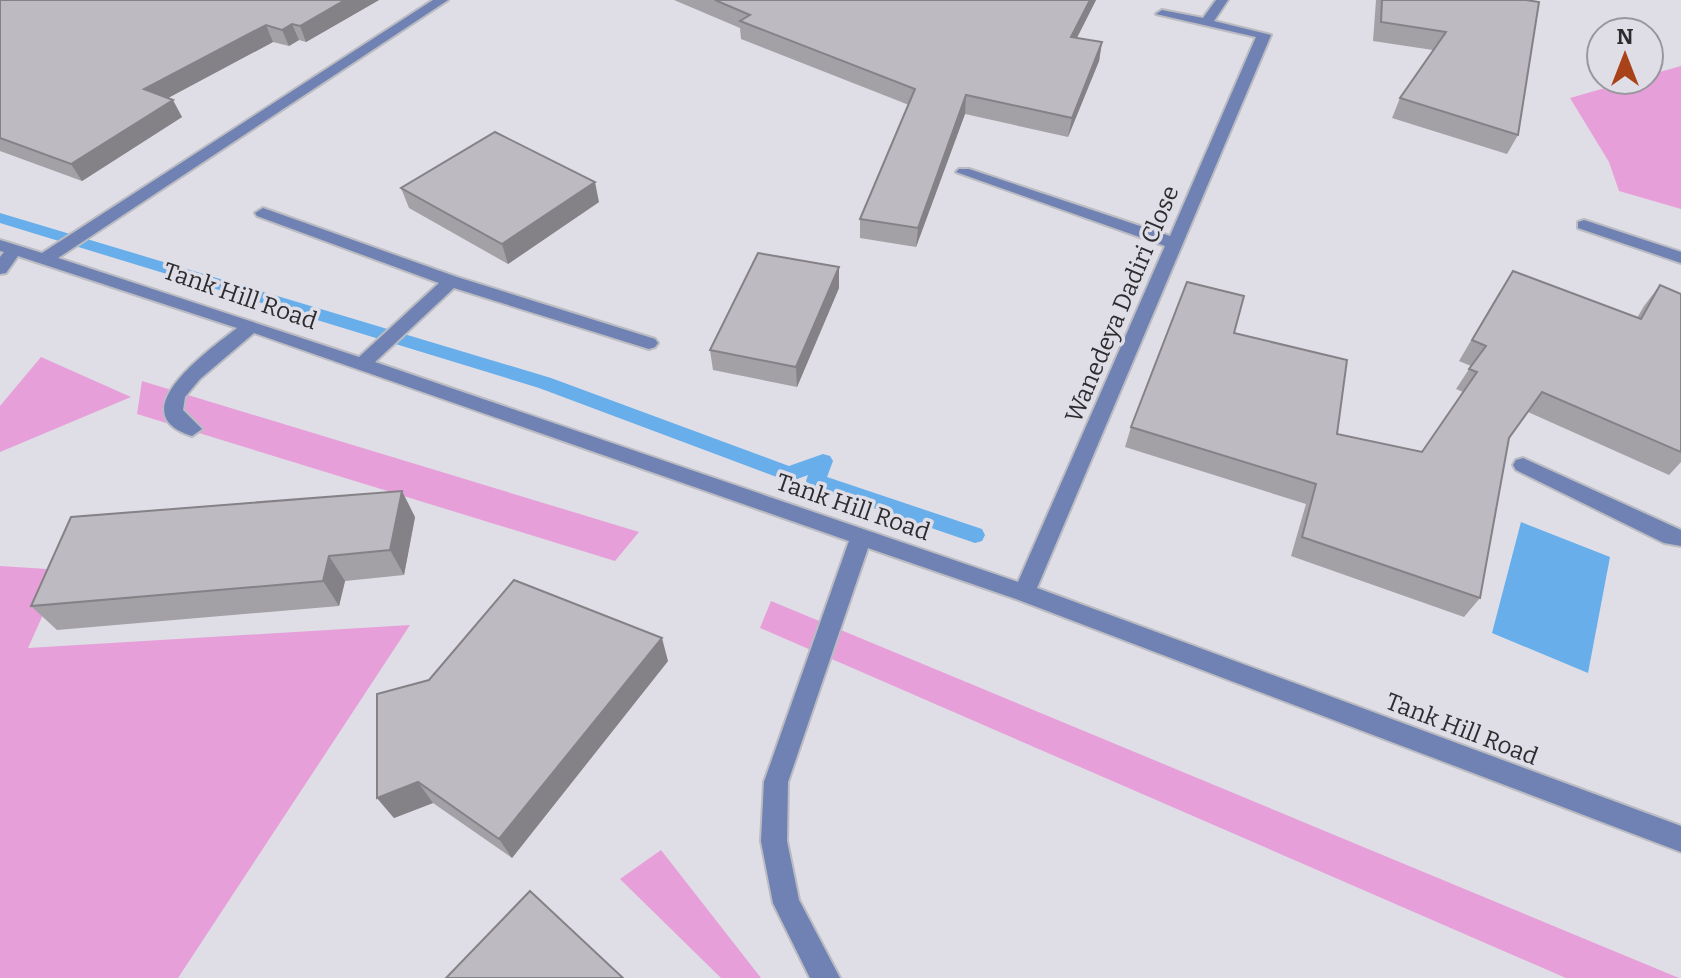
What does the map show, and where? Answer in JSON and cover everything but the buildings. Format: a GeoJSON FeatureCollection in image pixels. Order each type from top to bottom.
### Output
{"type":"FeatureCollection","features":[{"type":"Feature","properties":{"kind":"street"},"geometry":{"type":"LineString","coordinates":[[45,259],[442,0]]}},
{"type":"Feature","properties":{"kind":"street"},"geometry":{"type":"LineString","coordinates":[[1162,14],[1206,23],[1222,0]]}},
{"type":"Feature","properties":{"kind":"street","name":"Wanedeya Dadiri Close"},"geometry":{"type":"LineString","coordinates":[[1024,593],[1264,35],[1206,23]]}},
{"type":"Feature","properties":{"kind":"street"},"geometry":{"type":"LineString","coordinates":[[964,172],[1174,243]]}},
{"type":"Feature","properties":{"kind":"street"},"geometry":{"type":"LineString","coordinates":[[263,213],[451,281],[649,343]]}},
{"type":"Feature","properties":{"kind":"street"},"geometry":{"type":"LineString","coordinates":[[1584,225],[1681,258]]}},
{"type":"Feature","properties":{"kind":"street"},"geometry":{"type":"LineString","coordinates":[[0,269],[7,247]]}},
{"type":"Feature","properties":{"kind":"street","name":"Tank Hill Road"},"geometry":{"type":"LineString","coordinates":[[7,247],[251,326],[1024,593],[1681,839]]}},
{"type":"Feature","properties":{"kind":"street"},"geometry":{"type":"LineString","coordinates":[[361,365],[451,281]]}},
{"type":"Feature","properties":{"kind":"street"},"geometry":{"type":"LineString","coordinates":[[192,429],[175,414],[172,406],[177,394],[188,380],[251,326]]}},
{"type":"Feature","properties":{"kind":"street"},"geometry":{"type":"LineString","coordinates":[[1523,465],[1671,537],[1681,538]]}},
{"type":"Feature","properties":{"kind":"street"},"geometry":{"type":"LineString","coordinates":[[826,978],[786,903],[774,841],[776,782],[861,537]]}},
{"type":"Feature","properties":{"kind":"shaded area"},"geometry":{"type":"Polygon","coordinates":[[[1681,66],[1681,209],[1619,191],[1609,162],[1570,98],[1585,94],[1665,96],[1665,70],[1681,66]]]}},
{"type":"Feature","properties":{"kind":"shaded area"},"geometry":{"type":"Polygon","coordinates":[[[41,357],[131,397],[0,452],[0,406],[41,357]]]}},
{"type":"Feature","properties":{"kind":"shaded area"},"geometry":{"type":"Polygon","coordinates":[[[142,381],[639,532],[615,561],[137,414],[142,381]]]}},
{"type":"Feature","properties":{"kind":"shaded area"},"geometry":{"type":"Polygon","coordinates":[[[0,566],[63,570],[28,648],[410,625],[178,978],[0,978],[0,566]]]}},
{"type":"Feature","properties":{"kind":"shaded area"},"geometry":{"type":"Polygon","coordinates":[[[771,601],[1679,978],[1566,978],[760,628],[771,601]]]}},
{"type":"Feature","properties":{"kind":"shaded area"},"geometry":{"type":"Polygon","coordinates":[[[661,850],[761,978],[721,978],[620,879],[661,850]]]}},
{"type":"Feature","properties":{"kind":"water"},"geometry":{"type":"Polygon","coordinates":[[[1521,522],[1610,557],[1588,673],[1492,633],[1521,522]]]}},
{"type":"Feature","properties":{"kind":"waterway"},"geometry":{"type":"LineString","coordinates":[[0,218],[545,383],[789,474],[823,461],[816,481],[975,535]]}}]}
